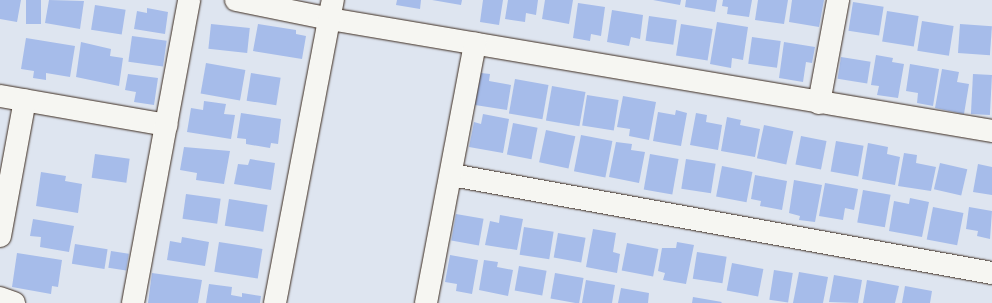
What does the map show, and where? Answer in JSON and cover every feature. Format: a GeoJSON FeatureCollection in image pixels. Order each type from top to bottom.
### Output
{"type":"FeatureCollection","features":[{"type":"Feature","properties":{"kind":"street"},"geometry":{"type":"LineString","coordinates":[[133,303],[189,0]]}},
{"type":"Feature","properties":{"kind":"street"},"geometry":{"type":"LineString","coordinates":[[236,0],[332,10],[475,44],[992,131]]}},
{"type":"Feature","properties":{"kind":"street"},"geometry":{"type":"LineString","coordinates":[[819,103],[838,0]]}},
{"type":"Feature","properties":{"kind":"street"},"geometry":{"type":"LineString","coordinates":[[275,303],[332,10]]}},
{"type":"Feature","properties":{"kind":"street"},"geometry":{"type":"LineString","coordinates":[[426,303],[452,175],[475,44]]}},
{"type":"Feature","properties":{"kind":"street"},"geometry":{"type":"LineString","coordinates":[[0,96],[166,126]]}},
{"type":"Feature","properties":{"kind":"street"},"geometry":{"type":"LineString","coordinates":[[0,236],[24,100]]}},
{"type":"Feature","properties":{"kind":"street"},"geometry":{"type":"LineString","coordinates":[[452,175],[992,273]]}},
{"type":"Feature","properties":{"kind":"street"},"geometry":{"type":"LineString","coordinates":[[0,298],[14,303]]}},
{"type":"Feature","properties":{"kind":"building"},"geometry":{"type":"Polygon","coordinates":[[[0,0],[21,0],[17,22],[0,19],[0,0]]]}},
{"type":"Feature","properties":{"kind":"building"},"geometry":{"type":"Polygon","coordinates":[[[26,0],[41,0],[41,24],[26,24],[26,0]]]}},
{"type":"Feature","properties":{"kind":"building"},"geometry":{"type":"Polygon","coordinates":[[[49,0],[84,1],[80,29],[45,23],[49,0]]]}},
{"type":"Feature","properties":{"kind":"building"},"geometry":{"type":"Polygon","coordinates":[[[397,0],[421,0],[420,9],[396,5],[397,0]]]}},
{"type":"Feature","properties":{"kind":"building"},"geometry":{"type":"Polygon","coordinates":[[[432,0],[462,0],[461,5],[432,0]]]}},
{"type":"Feature","properties":{"kind":"building"},"geometry":{"type":"Polygon","coordinates":[[[483,0],[503,0],[499,25],[480,22],[483,0]]]}},
{"type":"Feature","properties":{"kind":"building"},"geometry":{"type":"Polygon","coordinates":[[[508,0],[538,0],[536,15],[526,13],[525,22],[505,19],[508,0]]]}},
{"type":"Feature","properties":{"kind":"building"},"geometry":{"type":"Polygon","coordinates":[[[545,0],[573,0],[569,24],[542,19],[545,0]]]}},
{"type":"Feature","properties":{"kind":"building"},"geometry":{"type":"Polygon","coordinates":[[[653,0],[681,0],[680,5],[653,0]]]}},
{"type":"Feature","properties":{"kind":"building"},"geometry":{"type":"Polygon","coordinates":[[[686,0],[717,0],[715,12],[685,7],[686,0]]]}},
{"type":"Feature","properties":{"kind":"building"},"geometry":{"type":"Polygon","coordinates":[[[723,0],[752,0],[749,17],[727,14],[728,7],[722,6],[723,0]]]}},
{"type":"Feature","properties":{"kind":"building"},"geometry":{"type":"Polygon","coordinates":[[[758,0],[788,0],[784,24],[755,20],[758,0]]]}},
{"type":"Feature","properties":{"kind":"building"},"geometry":{"type":"Polygon","coordinates":[[[792,0],[824,0],[819,27],[789,22],[792,0]]]}},
{"type":"Feature","properties":{"kind":"building"},"geometry":{"type":"Polygon","coordinates":[[[853,2],[884,7],[879,35],[848,31],[853,2]]]}},
{"type":"Feature","properties":{"kind":"building"},"geometry":{"type":"Polygon","coordinates":[[[578,3],[605,7],[601,36],[591,34],[590,41],[573,38],[578,3]]]}},
{"type":"Feature","properties":{"kind":"building"},"geometry":{"type":"Polygon","coordinates":[[[95,5],[126,10],[122,35],[91,30],[95,5]]]}},
{"type":"Feature","properties":{"kind":"building"},"geometry":{"type":"Polygon","coordinates":[[[147,8],[168,12],[165,34],[134,29],[137,11],[147,13],[147,8]]]}},
{"type":"Feature","properties":{"kind":"building"},"geometry":{"type":"Polygon","coordinates":[[[612,10],[643,15],[640,39],[631,37],[629,46],[607,42],[612,10]]]}},
{"type":"Feature","properties":{"kind":"building"},"geometry":{"type":"Polygon","coordinates":[[[887,11],[919,16],[914,47],[882,42],[887,11]]]}},
{"type":"Feature","properties":{"kind":"building"},"geometry":{"type":"Polygon","coordinates":[[[649,16],[677,20],[673,45],[646,41],[649,16]]]}},
{"type":"Feature","properties":{"kind":"building"},"geometry":{"type":"Polygon","coordinates":[[[922,21],[954,26],[949,56],[917,51],[922,21]]]}},
{"type":"Feature","properties":{"kind":"building"},"geometry":{"type":"Polygon","coordinates":[[[717,22],[748,27],[743,60],[732,58],[731,68],[710,64],[717,22]]]}},
{"type":"Feature","properties":{"kind":"building"},"geometry":{"type":"Polygon","coordinates":[[[211,24],[250,28],[247,53],[208,49],[211,24]]]}},
{"type":"Feature","properties":{"kind":"building"},"geometry":{"type":"Polygon","coordinates":[[[258,24],[296,30],[296,34],[306,36],[302,59],[253,51],[258,24]]]}},
{"type":"Feature","properties":{"kind":"building"},"geometry":{"type":"Polygon","coordinates":[[[681,24],[713,29],[708,61],[676,56],[681,24]]]}},
{"type":"Feature","properties":{"kind":"building"},"geometry":{"type":"Polygon","coordinates":[[[960,24],[992,26],[990,55],[958,53],[960,24]]]}},
{"type":"Feature","properties":{"kind":"building"},"geometry":{"type":"Polygon","coordinates":[[[132,36],[167,41],[163,67],[128,62],[132,36]]]}},
{"type":"Feature","properties":{"kind":"building"},"geometry":{"type":"Polygon","coordinates":[[[752,37],[781,41],[777,68],[748,64],[752,37]]]}},
{"type":"Feature","properties":{"kind":"building"},"geometry":{"type":"Polygon","coordinates":[[[26,38],[75,46],[70,77],[46,73],[46,80],[33,78],[34,71],[21,69],[26,38]]]}},
{"type":"Feature","properties":{"kind":"building"},"geometry":{"type":"Polygon","coordinates":[[[81,42],[111,49],[110,56],[123,58],[119,86],[76,77],[81,42]]]}},
{"type":"Feature","properties":{"kind":"building"},"geometry":{"type":"Polygon","coordinates":[[[784,42],[815,47],[812,63],[806,62],[803,82],[779,78],[784,42]]]}},
{"type":"Feature","properties":{"kind":"building"},"geometry":{"type":"Polygon","coordinates":[[[876,55],[893,58],[892,62],[904,64],[898,98],[877,95],[879,86],[871,85],[876,55]]]}},
{"type":"Feature","properties":{"kind":"building"},"geometry":{"type":"Polygon","coordinates":[[[841,57],[871,62],[867,83],[838,79],[841,57]]]}},
{"type":"Feature","properties":{"kind":"building"},"geometry":{"type":"Polygon","coordinates":[[[206,63],[245,70],[240,100],[201,94],[206,63]]]}},
{"type":"Feature","properties":{"kind":"building"},"geometry":{"type":"Polygon","coordinates":[[[910,64],[939,69],[933,106],[917,103],[918,93],[906,91],[910,64]]]}},
{"type":"Feature","properties":{"kind":"building"},"geometry":{"type":"Polygon","coordinates":[[[942,69],[959,72],[957,82],[969,84],[964,114],[935,108],[942,69]]]}},
{"type":"Feature","properties":{"kind":"building"},"geometry":{"type":"Polygon","coordinates":[[[251,73],[281,78],[276,105],[247,101],[251,73]]]}},
{"type":"Feature","properties":{"kind":"building"},"geometry":{"type":"Polygon","coordinates":[[[481,73],[490,74],[489,81],[511,85],[507,110],[475,105],[481,73]]]}},
{"type":"Feature","properties":{"kind":"building"},"geometry":{"type":"Polygon","coordinates":[[[128,74],[158,78],[154,105],[134,102],[136,92],[125,90],[128,74]]]}},
{"type":"Feature","properties":{"kind":"building"},"geometry":{"type":"Polygon","coordinates":[[[973,74],[992,75],[990,115],[971,114],[973,74]]]}},
{"type":"Feature","properties":{"kind":"building"},"geometry":{"type":"Polygon","coordinates":[[[515,79],[548,85],[542,119],[509,113],[515,79]]]}},
{"type":"Feature","properties":{"kind":"building"},"geometry":{"type":"Polygon","coordinates":[[[552,86],[585,92],[579,126],[546,120],[552,86]]]}},
{"type":"Feature","properties":{"kind":"building"},"geometry":{"type":"Polygon","coordinates":[[[587,95],[619,100],[614,131],[582,126],[587,95]]]}},
{"type":"Feature","properties":{"kind":"building"},"geometry":{"type":"Polygon","coordinates":[[[623,96],[656,102],[649,140],[629,136],[630,129],[617,127],[623,96]]]}},
{"type":"Feature","properties":{"kind":"building"},"geometry":{"type":"Polygon","coordinates":[[[204,101],[226,104],[224,114],[235,115],[231,139],[187,132],[191,108],[203,110],[204,101]]]}},
{"type":"Feature","properties":{"kind":"building"},"geometry":{"type":"Polygon","coordinates":[[[676,110],[687,113],[681,146],[653,141],[658,112],[675,115],[676,110]]]}},
{"type":"Feature","properties":{"kind":"building"},"geometry":{"type":"Polygon","coordinates":[[[241,113],[281,119],[278,144],[271,143],[270,148],[246,144],[246,139],[237,138],[241,113]]]}},
{"type":"Feature","properties":{"kind":"building"},"geometry":{"type":"Polygon","coordinates":[[[696,113],[707,115],[706,122],[722,125],[718,150],[690,145],[696,113]]]}},
{"type":"Feature","properties":{"kind":"building"},"geometry":{"type":"Polygon","coordinates":[[[483,114],[509,119],[503,153],[469,147],[474,122],[481,124],[483,114]]]}},
{"type":"Feature","properties":{"kind":"building"},"geometry":{"type":"Polygon","coordinates":[[[727,117],[741,120],[740,125],[760,129],[755,157],[721,151],[727,117]]]}},
{"type":"Feature","properties":{"kind":"building"},"geometry":{"type":"Polygon","coordinates":[[[513,123],[538,128],[531,159],[507,154],[513,123]]]}},
{"type":"Feature","properties":{"kind":"building"},"geometry":{"type":"Polygon","coordinates":[[[764,125],[793,131],[786,164],[757,158],[764,125]]]}},
{"type":"Feature","properties":{"kind":"building"},"geometry":{"type":"Polygon","coordinates":[[[546,130],[575,136],[568,169],[539,162],[546,130]]]}},
{"type":"Feature","properties":{"kind":"building"},"geometry":{"type":"Polygon","coordinates":[[[581,135],[612,141],[605,177],[574,171],[581,135]]]}},
{"type":"Feature","properties":{"kind":"building"},"geometry":{"type":"Polygon","coordinates":[[[801,136],[827,141],[821,169],[795,164],[801,136]]]}},
{"type":"Feature","properties":{"kind":"building"},"geometry":{"type":"Polygon","coordinates":[[[836,141],[864,146],[858,176],[831,172],[836,141]]]}},
{"type":"Feature","properties":{"kind":"building"},"geometry":{"type":"Polygon","coordinates":[[[616,142],[632,144],[631,150],[645,152],[639,183],[609,177],[616,142]]]}},
{"type":"Feature","properties":{"kind":"building"},"geometry":{"type":"Polygon","coordinates":[[[868,143],[888,147],[887,154],[900,157],[895,185],[862,179],[868,143]]]}},
{"type":"Feature","properties":{"kind":"building"},"geometry":{"type":"Polygon","coordinates":[[[184,147],[230,151],[224,184],[196,180],[197,173],[180,170],[184,147]]]}},
{"type":"Feature","properties":{"kind":"building"},"geometry":{"type":"Polygon","coordinates":[[[904,153],[917,155],[916,163],[936,167],[931,191],[898,186],[904,153]]]}},
{"type":"Feature","properties":{"kind":"building"},"geometry":{"type":"Polygon","coordinates":[[[95,154],[130,159],[126,183],[92,178],[95,154]]]}},
{"type":"Feature","properties":{"kind":"building"},"geometry":{"type":"Polygon","coordinates":[[[650,154],[679,159],[672,194],[644,189],[650,154]]]}},
{"type":"Feature","properties":{"kind":"building"},"geometry":{"type":"Polygon","coordinates":[[[250,159],[275,163],[271,190],[234,184],[238,164],[248,165],[250,159]]]}},
{"type":"Feature","properties":{"kind":"building"},"geometry":{"type":"Polygon","coordinates":[[[686,159],[716,164],[711,193],[681,189],[686,159]]]}},
{"type":"Feature","properties":{"kind":"building"},"geometry":{"type":"Polygon","coordinates":[[[940,163],[967,169],[961,196],[934,189],[940,163]]]}},
{"type":"Feature","properties":{"kind":"building"},"geometry":{"type":"Polygon","coordinates":[[[978,164],[992,167],[992,195],[973,192],[978,164]]]}},
{"type":"Feature","properties":{"kind":"building"},"geometry":{"type":"Polygon","coordinates":[[[722,166],[752,172],[747,202],[716,196],[722,166]]]}},
{"type":"Feature","properties":{"kind":"building"},"geometry":{"type":"Polygon","coordinates":[[[41,172],[66,176],[65,181],[82,184],[78,213],[36,206],[41,172]]]}},
{"type":"Feature","properties":{"kind":"building"},"geometry":{"type":"Polygon","coordinates":[[[755,175],[787,181],[782,210],[760,206],[761,201],[751,199],[755,175]]]}},
{"type":"Feature","properties":{"kind":"building"},"geometry":{"type":"Polygon","coordinates":[[[794,180],[822,185],[815,222],[799,220],[800,216],[789,213],[794,180]]]}},
{"type":"Feature","properties":{"kind":"building"},"geometry":{"type":"Polygon","coordinates":[[[825,183],[858,189],[854,210],[845,208],[843,220],[819,216],[825,183]]]}},
{"type":"Feature","properties":{"kind":"building"},"geometry":{"type":"Polygon","coordinates":[[[863,190],[891,195],[885,227],[857,222],[863,190]]]}},
{"type":"Feature","properties":{"kind":"building"},"geometry":{"type":"Polygon","coordinates":[[[186,194],[221,199],[217,224],[183,219],[186,194]]]}},
{"type":"Feature","properties":{"kind":"building"},"geometry":{"type":"Polygon","coordinates":[[[910,198],[929,202],[922,237],[889,231],[894,201],[909,204],[910,198]]]}},
{"type":"Feature","properties":{"kind":"building"},"geometry":{"type":"Polygon","coordinates":[[[229,199],[268,205],[263,232],[225,226],[229,199]]]}},
{"type":"Feature","properties":{"kind":"building"},"geometry":{"type":"Polygon","coordinates":[[[933,207],[963,213],[957,245],[927,239],[933,207]]]}},
{"type":"Feature","properties":{"kind":"building"},"geometry":{"type":"Polygon","coordinates":[[[969,207],[992,211],[990,239],[977,236],[978,231],[966,229],[969,207]]]}},
{"type":"Feature","properties":{"kind":"building"},"geometry":{"type":"Polygon","coordinates":[[[456,214],[484,219],[479,245],[451,241],[456,214]]]}},
{"type":"Feature","properties":{"kind":"building"},"geometry":{"type":"Polygon","coordinates":[[[500,215],[523,219],[517,250],[485,245],[490,221],[499,223],[500,215]]]}},
{"type":"Feature","properties":{"kind":"building"},"geometry":{"type":"Polygon","coordinates":[[[33,219],[74,226],[69,252],[40,247],[41,237],[30,236],[33,219]]]}},
{"type":"Feature","properties":{"kind":"building"},"geometry":{"type":"Polygon","coordinates":[[[524,227],[554,232],[549,259],[520,255],[524,227]]]}},
{"type":"Feature","properties":{"kind":"building"},"geometry":{"type":"Polygon","coordinates":[[[593,229],[616,233],[613,252],[620,254],[617,273],[586,267],[593,229]]]}},
{"type":"Feature","properties":{"kind":"building"},"geometry":{"type":"Polygon","coordinates":[[[558,233],[586,238],[581,262],[554,258],[558,233]]]}},
{"type":"Feature","properties":{"kind":"building"},"geometry":{"type":"Polygon","coordinates":[[[182,237],[209,242],[205,266],[167,260],[170,241],[181,243],[182,237]]]}},
{"type":"Feature","properties":{"kind":"building"},"geometry":{"type":"Polygon","coordinates":[[[219,242],[262,249],[258,279],[214,272],[219,242]]]}},
{"type":"Feature","properties":{"kind":"building"},"geometry":{"type":"Polygon","coordinates":[[[677,242],[694,245],[686,284],[663,280],[665,273],[658,271],[662,248],[676,248],[677,242]]]}},
{"type":"Feature","properties":{"kind":"building"},"geometry":{"type":"Polygon","coordinates":[[[627,243],[658,249],[653,277],[622,270],[627,243]]]}},
{"type":"Feature","properties":{"kind":"building"},"geometry":{"type":"Polygon","coordinates":[[[75,244],[108,249],[104,269],[72,264],[75,244]]]}},
{"type":"Feature","properties":{"kind":"building"},"geometry":{"type":"Polygon","coordinates":[[[111,251],[129,254],[126,271],[108,268],[111,251]]]}},
{"type":"Feature","properties":{"kind":"building"},"geometry":{"type":"Polygon","coordinates":[[[697,252],[727,257],[722,283],[693,279],[697,252]]]}},
{"type":"Feature","properties":{"kind":"building"},"geometry":{"type":"Polygon","coordinates":[[[17,253],[62,260],[58,287],[52,286],[51,294],[12,287],[17,253]]]}},
{"type":"Feature","properties":{"kind":"building"},"geometry":{"type":"Polygon","coordinates":[[[450,255],[478,260],[472,294],[456,291],[457,284],[445,282],[450,255]]]}},
{"type":"Feature","properties":{"kind":"building"},"geometry":{"type":"Polygon","coordinates":[[[484,260],[498,262],[497,267],[513,270],[508,296],[479,290],[484,260]]]}},
{"type":"Feature","properties":{"kind":"building"},"geometry":{"type":"Polygon","coordinates":[[[732,263],[763,269],[758,297],[727,290],[732,263]]]}},
{"type":"Feature","properties":{"kind":"building"},"geometry":{"type":"Polygon","coordinates":[[[519,266],[547,271],[542,295],[515,291],[519,266]]]}},
{"type":"Feature","properties":{"kind":"building"},"geometry":{"type":"Polygon","coordinates":[[[774,270],[793,273],[788,303],[769,300],[774,270]]]}},
{"type":"Feature","properties":{"kind":"building"},"geometry":{"type":"Polygon","coordinates":[[[799,272],[828,277],[823,303],[793,303],[799,272]]]}},
{"type":"Feature","properties":{"kind":"building"},"geometry":{"type":"Polygon","coordinates":[[[152,273],[202,280],[198,303],[148,303],[152,273]]]}},
{"type":"Feature","properties":{"kind":"building"},"geometry":{"type":"Polygon","coordinates":[[[555,273],[584,278],[579,303],[550,299],[555,273]]]}},
{"type":"Feature","properties":{"kind":"building"},"geometry":{"type":"Polygon","coordinates":[[[834,275],[862,280],[858,303],[829,302],[834,275]]]}},
{"type":"Feature","properties":{"kind":"building"},"geometry":{"type":"Polygon","coordinates":[[[586,280],[615,285],[612,303],[582,303],[586,280]]]}},
{"type":"Feature","properties":{"kind":"building"},"geometry":{"type":"Polygon","coordinates":[[[867,280],[899,286],[895,303],[863,303],[867,280]]]}},
{"type":"Feature","properties":{"kind":"building"},"geometry":{"type":"Polygon","coordinates":[[[209,284],[232,287],[231,295],[242,297],[242,293],[261,296],[260,303],[206,303],[209,284]]]}},
{"type":"Feature","properties":{"kind":"building"},"geometry":{"type":"Polygon","coordinates":[[[905,286],[932,291],[930,303],[902,303],[905,286]]]}},
{"type":"Feature","properties":{"kind":"building"},"geometry":{"type":"Polygon","coordinates":[[[621,288],[649,293],[648,303],[618,303],[621,288]]]}},
{"type":"Feature","properties":{"kind":"building"},"geometry":{"type":"Polygon","coordinates":[[[693,297],[722,302],[692,303],[693,297]]]}}]}
